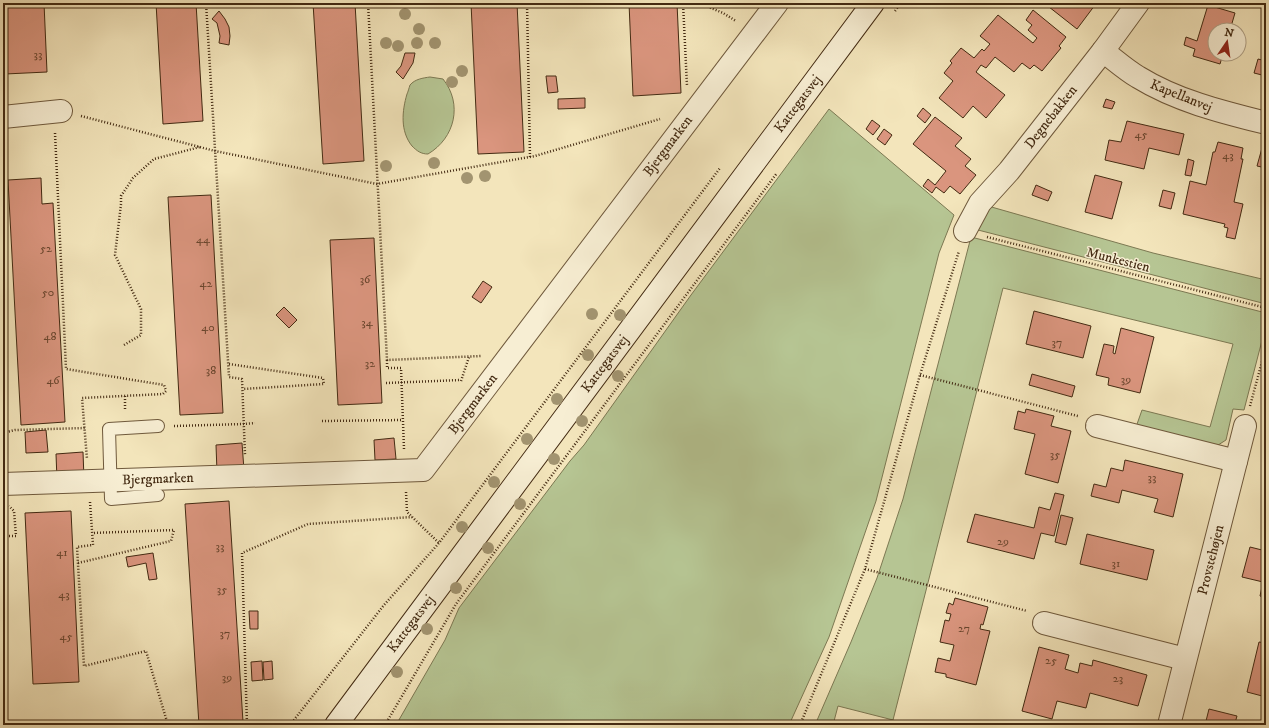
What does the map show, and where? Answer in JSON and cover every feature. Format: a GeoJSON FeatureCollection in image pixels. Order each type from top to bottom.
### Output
{"type":"FeatureCollection","features":[{"type":"Feature","properties":{"kind":"street","name":"Bjergmarken"},"geometry":{"type":"LineString","coordinates":[[3,484],[423,470],[777,3]]}},
{"type":"Feature","properties":{"kind":"street","name":"Kattegatsvej"},"geometry":{"type":"LineString","coordinates":[[336,725],[873,3]]}},
{"type":"Feature","properties":{"kind":"street","name":"Degnebakken"},"geometry":{"type":"LineString","coordinates":[[965,231],[980,203],[1009,171],[1104,51],[1138,3]]}},
{"type":"Feature","properties":{"kind":"street","name":"Kapellanvej"},"geometry":{"type":"LineString","coordinates":[[1104,51],[1136,76],[1170,94],[1214,110],[1266,123]]}},
{"type":"Feature","properties":{"kind":"street"},"geometry":{"type":"LineString","coordinates":[[3,117],[58,112]]}},
{"type":"Feature","properties":{"kind":"street"},"geometry":{"type":"LineString","coordinates":[[1097,426],[1236,461]]}},
{"type":"Feature","properties":{"kind":"street","name":"Provstehøjen"},"geometry":{"type":"LineString","coordinates":[[1169,725],[1245,426]]}},
{"type":"Feature","properties":{"kind":"street"},"geometry":{"type":"LineString","coordinates":[[1044,623],[1185,659]]}},
{"type":"Feature","properties":{"kind":"lane"},"geometry":{"type":"LineString","coordinates":[[158,426],[109,430],[99,481],[111,499],[158,495]]}},
{"type":"Feature","properties":{"kind":"path"},"geometry":{"type":"LineString","coordinates":[[206,3],[229,377],[242,379],[246,476]]}},
{"type":"Feature","properties":{"kind":"path"},"geometry":{"type":"LineString","coordinates":[[368,3],[387,368],[401,368],[406,512],[439,543]]}},
{"type":"Feature","properties":{"kind":"path"},"geometry":{"type":"LineString","coordinates":[[527,3],[530,157]]}},
{"type":"Feature","properties":{"kind":"path"},"geometry":{"type":"LineString","coordinates":[[168,725],[146,650],[84,666],[77,547],[93,545],[92,533],[99,481],[85,428],[82,398],[163,394],[166,391],[164,385],[66,369],[58,112],[216,151],[377,184],[530,157],[696,109],[687,95],[683,3]]}},
{"type":"Feature","properties":{"kind":"path"},"geometry":{"type":"LineString","coordinates":[[699,3],[723,13],[754,34]]}},
{"type":"Feature","properties":{"kind":"path"},"geometry":{"type":"LineString","coordinates":[[891,16],[901,3]]}},
{"type":"Feature","properties":{"kind":"path"},"geometry":{"type":"LineString","coordinates":[[124,345],[141,335],[141,315],[140,309],[115,255],[121,196],[133,178],[154,159],[200,147]]}},
{"type":"Feature","properties":{"kind":"path"},"geometry":{"type":"LineString","coordinates":[[290,725],[384,605],[439,543],[724,164]]}},
{"type":"Feature","properties":{"kind":"path"},"geometry":{"type":"LineString","coordinates":[[385,725],[456,604],[779,170]]}},
{"type":"Feature","properties":{"kind":"path"},"geometry":{"type":"LineString","coordinates":[[800,725],[865,569],[920,375],[965,231]]}},
{"type":"Feature","properties":{"kind":"path","name":"Munkestien"},"geometry":{"type":"LineString","coordinates":[[965,231],[1266,308]]}},
{"type":"Feature","properties":{"kind":"path"},"geometry":{"type":"LineString","coordinates":[[1245,426],[1266,347]]}},
{"type":"Feature","properties":{"kind":"path"},"geometry":{"type":"LineString","coordinates":[[387,360],[510,355]]}},
{"type":"Feature","properties":{"kind":"path"},"geometry":{"type":"LineString","coordinates":[[229,364],[323,378],[324,384],[243,389]]}},
{"type":"Feature","properties":{"kind":"path"},"geometry":{"type":"LineString","coordinates":[[920,375],[1083,417],[1097,426]]}},
{"type":"Feature","properties":{"kind":"path"},"geometry":{"type":"LineString","coordinates":[[386,383],[461,380]]}},
{"type":"Feature","properties":{"kind":"path"},"geometry":{"type":"LineString","coordinates":[[322,421],[403,420]]}},
{"type":"Feature","properties":{"kind":"path"},"geometry":{"type":"LineString","coordinates":[[158,426],[255,423]]}},
{"type":"Feature","properties":{"kind":"path"},"geometry":{"type":"LineString","coordinates":[[3,433],[15,430],[85,428]]}},
{"type":"Feature","properties":{"kind":"path"},"geometry":{"type":"LineString","coordinates":[[3,536],[16,536],[14,511],[9,506]]}},
{"type":"Feature","properties":{"kind":"path"},"geometry":{"type":"LineString","coordinates":[[247,725],[242,553],[308,524],[412,517]]}},
{"type":"Feature","properties":{"kind":"path"},"geometry":{"type":"LineString","coordinates":[[78,563],[171,541],[174,530],[92,533]]}},
{"type":"Feature","properties":{"kind":"path"},"geometry":{"type":"LineString","coordinates":[[865,569],[1035,613],[1044,623]]}},
{"type":"Feature","properties":{"kind":"green space"},"geometry":{"type":"Polygon","coordinates":[[[430,77],[443,79],[453,99],[454,109],[450,130],[445,139],[428,154],[417,151],[408,140],[405,134],[403,114],[405,100],[410,85],[422,78],[430,77]]]}},
{"type":"Feature","properties":{"kind":"green space"},"geometry":{"type":"Polygon","coordinates":[[[829,109],[954,215],[939,253],[876,501],[829,637],[789,725],[396,725],[445,640],[459,608],[570,461],[584,445],[691,295],[829,109]]]}},
{"type":"Feature","properties":{"kind":"green space"},"geometry":{"type":"Polygon","coordinates":[[[988,206],[1153,253],[1266,280],[1266,304],[978,230],[977,222],[988,206]]]}},
{"type":"Feature","properties":{"kind":"green space"},"geometry":{"type":"Polygon","coordinates":[[[971,237],[1266,313],[1266,325],[1244,410],[1233,409],[1226,440],[1215,447],[1136,427],[1142,410],[1210,427],[1233,344],[1003,288],[893,720],[838,706],[833,725],[815,725],[877,578],[903,499],[971,237]]]}},
{"type":"Feature","properties":{"kind":"building"},"geometry":{"type":"Polygon","coordinates":[[[3,3],[44,3],[47,72],[5,74],[3,3]]]}},
{"type":"Feature","properties":{"kind":"building"},"geometry":{"type":"Polygon","coordinates":[[[156,3],[196,3],[203,121],[163,124],[156,3]]]}},
{"type":"Feature","properties":{"kind":"building"},"geometry":{"type":"Polygon","coordinates":[[[313,3],[355,3],[364,161],[323,164],[313,3]]]}},
{"type":"Feature","properties":{"kind":"building"},"geometry":{"type":"Polygon","coordinates":[[[471,3],[517,3],[524,152],[478,154],[471,3]]]}},
{"type":"Feature","properties":{"kind":"building"},"geometry":{"type":"Polygon","coordinates":[[[629,3],[677,3],[681,93],[633,96],[629,3]]]}},
{"type":"Feature","properties":{"kind":"building"},"geometry":{"type":"Polygon","coordinates":[[[1044,3],[1093,3],[1095,5],[1077,29],[1044,3]]]}},
{"type":"Feature","properties":{"kind":"building"},"geometry":{"type":"Polygon","coordinates":[[[1208,5],[1235,13],[1232,22],[1207,22],[1207,60],[1193,56],[1195,49],[1184,45],[1186,37],[1197,41],[1208,5]]]}},
{"type":"Feature","properties":{"kind":"building"},"geometry":{"type":"Polygon","coordinates":[[[1033,10],[1066,37],[1059,46],[1061,48],[1042,71],[1034,65],[1030,69],[1022,63],[1014,72],[995,57],[986,68],[981,65],[976,72],[1005,95],[986,118],[973,106],[963,118],[939,98],[953,81],[944,73],[952,63],[950,61],[961,48],[974,58],[982,49],[984,51],[990,44],[980,36],[998,15],[1033,43],[1037,38],[1028,30],[1032,25],[1026,20],[1033,10]]]}},
{"type":"Feature","properties":{"kind":"building"},"geometry":{"type":"Polygon","coordinates":[[[219,11],[229,27],[229,45],[219,43],[220,36],[217,23],[212,19],[219,11]]]}},
{"type":"Feature","properties":{"kind":"building"},"geometry":{"type":"Polygon","coordinates":[[[405,53],[415,53],[413,63],[403,79],[396,72],[401,66],[405,53]]]}},
{"type":"Feature","properties":{"kind":"building"},"geometry":{"type":"Polygon","coordinates":[[[1258,59],[1266,61],[1266,76],[1254,73],[1258,59]]]}},
{"type":"Feature","properties":{"kind":"building"},"geometry":{"type":"Polygon","coordinates":[[[546,76],[556,76],[558,92],[548,93],[546,76]]]}},
{"type":"Feature","properties":{"kind":"building"},"geometry":{"type":"Polygon","coordinates":[[[585,98],[585,108],[558,109],[558,99],[585,98]]]}},
{"type":"Feature","properties":{"kind":"building"},"geometry":{"type":"Polygon","coordinates":[[[1106,99],[1115,102],[1112,109],[1103,107],[1106,99]]]}},
{"type":"Feature","properties":{"kind":"building"},"geometry":{"type":"Polygon","coordinates":[[[923,108],[931,115],[925,123],[917,116],[923,108]]]}},
{"type":"Feature","properties":{"kind":"building"},"geometry":{"type":"Polygon","coordinates":[[[935,117],[962,138],[955,146],[971,159],[965,166],[976,175],[960,194],[950,186],[944,193],[936,187],[932,193],[923,186],[928,179],[935,185],[946,171],[913,144],[935,117]]]}},
{"type":"Feature","properties":{"kind":"building"},"geometry":{"type":"Polygon","coordinates":[[[872,120],[880,126],[873,135],[866,129],[872,120]]]}},
{"type":"Feature","properties":{"kind":"building"},"geometry":{"type":"Polygon","coordinates":[[[1127,121],[1184,134],[1179,155],[1149,148],[1144,169],[1105,160],[1109,140],[1121,142],[1127,121]]]}},
{"type":"Feature","properties":{"kind":"building"},"geometry":{"type":"Polygon","coordinates":[[[884,129],[892,135],[885,145],[877,139],[884,129]]]}},
{"type":"Feature","properties":{"kind":"building"},"geometry":{"type":"Polygon","coordinates":[[[1218,142],[1243,148],[1241,159],[1243,159],[1234,202],[1243,204],[1235,239],[1226,237],[1228,228],[1224,227],[1225,224],[1183,214],[1190,181],[1206,185],[1213,152],[1215,152],[1218,142]]]}},
{"type":"Feature","properties":{"kind":"building"},"geometry":{"type":"Polygon","coordinates":[[[1262,148],[1266,149],[1266,168],[1257,166],[1262,148]]]}},
{"type":"Feature","properties":{"kind":"building"},"geometry":{"type":"Polygon","coordinates":[[[1188,159],[1194,161],[1191,176],[1185,175],[1188,159]]]}},
{"type":"Feature","properties":{"kind":"building"},"geometry":{"type":"Polygon","coordinates":[[[1095,175],[1122,182],[1112,219],[1085,212],[1095,175]]]}},
{"type":"Feature","properties":{"kind":"building"},"geometry":{"type":"Polygon","coordinates":[[[41,178],[42,204],[53,203],[65,422],[21,425],[8,180],[41,178]]]}},
{"type":"Feature","properties":{"kind":"building"},"geometry":{"type":"Polygon","coordinates":[[[1036,185],[1052,192],[1048,201],[1032,195],[1036,185]]]}},
{"type":"Feature","properties":{"kind":"building"},"geometry":{"type":"Polygon","coordinates":[[[1163,190],[1175,193],[1171,209],[1159,206],[1163,190]]]}},
{"type":"Feature","properties":{"kind":"building"},"geometry":{"type":"Polygon","coordinates":[[[211,195],[223,413],[180,415],[168,197],[211,195]]]}},
{"type":"Feature","properties":{"kind":"building"},"geometry":{"type":"Polygon","coordinates":[[[374,238],[382,403],[338,405],[330,240],[374,238]]]}},
{"type":"Feature","properties":{"kind":"building"},"geometry":{"type":"Polygon","coordinates":[[[483,281],[492,287],[481,303],[472,297],[483,281]]]}},
{"type":"Feature","properties":{"kind":"building"},"geometry":{"type":"Polygon","coordinates":[[[284,307],[297,320],[289,328],[276,315],[284,307]]]}},
{"type":"Feature","properties":{"kind":"building"},"geometry":{"type":"Polygon","coordinates":[[[1034,311],[1091,326],[1083,358],[1026,344],[1034,311]]]}},
{"type":"Feature","properties":{"kind":"building"},"geometry":{"type":"Polygon","coordinates":[[[1121,328],[1154,337],[1140,393],[1108,385],[1109,378],[1096,375],[1104,344],[1114,346],[1113,353],[1115,354],[1121,328]]]}},
{"type":"Feature","properties":{"kind":"building"},"geometry":{"type":"Polygon","coordinates":[[[1032,374],[1075,386],[1072,397],[1029,385],[1032,374]]]}},
{"type":"Feature","properties":{"kind":"building"},"geometry":{"type":"Polygon","coordinates":[[[1026,409],[1054,416],[1051,426],[1071,431],[1058,483],[1025,474],[1035,434],[1014,429],[1018,411],[1025,413],[1026,409]]]}},
{"type":"Feature","properties":{"kind":"building"},"geometry":{"type":"Polygon","coordinates":[[[46,430],[48,452],[26,453],[25,432],[46,430]]]}},
{"type":"Feature","properties":{"kind":"building"},"geometry":{"type":"Polygon","coordinates":[[[394,438],[396,459],[375,460],[374,440],[394,438]]]}},
{"type":"Feature","properties":{"kind":"building"},"geometry":{"type":"Polygon","coordinates":[[[242,443],[244,470],[217,472],[216,445],[242,443]]]}},
{"type":"Feature","properties":{"kind":"building"},"geometry":{"type":"Polygon","coordinates":[[[83,452],[84,479],[57,480],[56,454],[83,452]]]}},
{"type":"Feature","properties":{"kind":"building"},"geometry":{"type":"Polygon","coordinates":[[[1125,460],[1183,474],[1173,517],[1154,512],[1158,499],[1122,490],[1119,503],[1091,496],[1094,484],[1106,487],[1111,468],[1123,471],[1125,460]]]}},
{"type":"Feature","properties":{"kind":"building"},"geometry":{"type":"Polygon","coordinates":[[[1055,493],[1064,495],[1054,536],[1041,533],[1034,559],[967,542],[975,514],[1034,528],[1039,507],[1050,510],[1055,493]]]}},
{"type":"Feature","properties":{"kind":"building"},"geometry":{"type":"Polygon","coordinates":[[[229,501],[243,722],[199,725],[185,504],[229,501]]]}},
{"type":"Feature","properties":{"kind":"building"},"geometry":{"type":"Polygon","coordinates":[[[71,511],[79,682],[33,684],[25,513],[71,511]]]}},
{"type":"Feature","properties":{"kind":"building"},"geometry":{"type":"Polygon","coordinates":[[[1061,515],[1073,518],[1066,545],[1055,542],[1061,515]]]}},
{"type":"Feature","properties":{"kind":"building"},"geometry":{"type":"Polygon","coordinates":[[[1087,534],[1154,550],[1147,580],[1080,564],[1087,534]]]}},
{"type":"Feature","properties":{"kind":"building"},"geometry":{"type":"Polygon","coordinates":[[[1250,547],[1266,551],[1266,598],[1260,596],[1263,582],[1242,577],[1250,547]]]}},
{"type":"Feature","properties":{"kind":"building"},"geometry":{"type":"Polygon","coordinates":[[[153,553],[157,579],[149,580],[146,563],[128,567],[126,557],[153,553]]]}},
{"type":"Feature","properties":{"kind":"building"},"geometry":{"type":"Polygon","coordinates":[[[955,598],[988,607],[983,625],[981,624],[980,629],[990,631],[976,685],[946,677],[946,674],[935,672],[938,658],[950,661],[954,645],[940,642],[945,620],[949,621],[951,614],[946,613],[949,603],[953,605],[955,598]]]}},
{"type":"Feature","properties":{"kind":"building"},"geometry":{"type":"Polygon","coordinates":[[[249,611],[258,611],[258,629],[250,629],[249,611]]]}},
{"type":"Feature","properties":{"kind":"building"},"geometry":{"type":"Polygon","coordinates":[[[1259,642],[1266,643],[1266,697],[1247,692],[1259,642]]]}},
{"type":"Feature","properties":{"kind":"building"},"geometry":{"type":"Polygon","coordinates":[[[1039,647],[1069,655],[1065,669],[1078,673],[1080,663],[1092,666],[1093,660],[1147,675],[1138,706],[1090,693],[1086,708],[1057,701],[1052,719],[1022,711],[1039,647]]]}},
{"type":"Feature","properties":{"kind":"building"},"geometry":{"type":"Polygon","coordinates":[[[262,661],[263,680],[252,681],[251,662],[262,661]]]}},
{"type":"Feature","properties":{"kind":"building"},"geometry":{"type":"Polygon","coordinates":[[[272,661],[273,679],[264,680],[263,662],[272,661]]]}},
{"type":"Feature","properties":{"kind":"building"},"geometry":{"type":"Polygon","coordinates":[[[1209,709],[1237,716],[1235,723],[1240,725],[1205,725],[1209,709]]]}}]}
